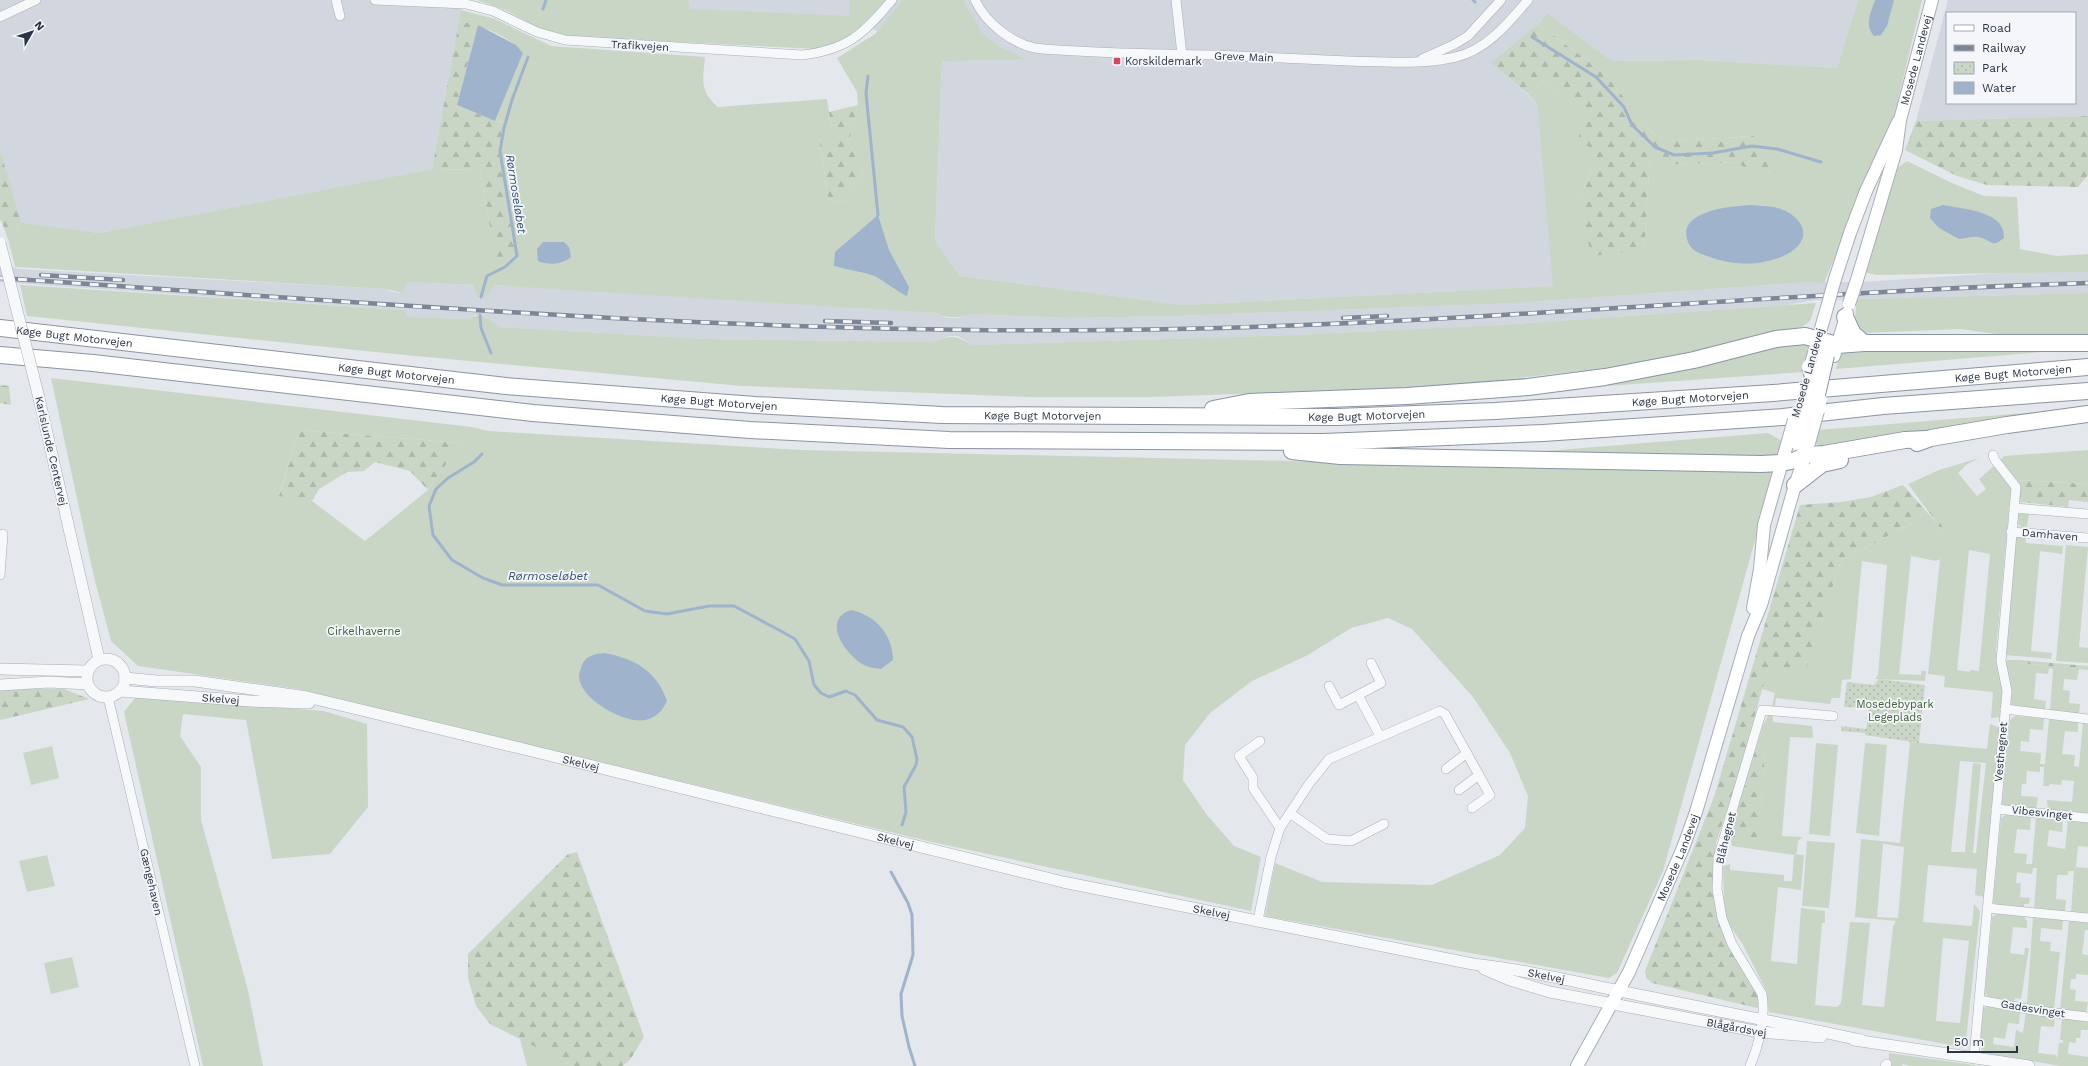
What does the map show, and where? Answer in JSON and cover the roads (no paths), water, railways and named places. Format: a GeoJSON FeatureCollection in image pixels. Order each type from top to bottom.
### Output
{"type":"FeatureCollection","features":[{"type":"Feature","properties":{"kind":"highway"},"geometry":{"type":"LineString","coordinates":[[1847,311],[1853,334],[1864,343]]}},
{"type":"Feature","properties":{"kind":"highway","name":"Køge Bugt Motorvejen"},"geometry":{"type":"LineString","coordinates":[[0,328],[506,386],[747,404],[942,414],[1337,417],[1495,411],[1773,393],[2088,367]]}},
{"type":"Feature","properties":{"kind":"highway"},"geometry":{"type":"LineString","coordinates":[[1180,416],[1249,402],[1407,396],[1528,387],[1613,376],[1694,360],[1776,339],[1805,336],[1823,353]]}},
{"type":"Feature","properties":{"kind":"highway"},"geometry":{"type":"LineString","coordinates":[[1823,353],[1864,343],[2088,343]]}},
{"type":"Feature","properties":{"kind":"highway"},"geometry":{"type":"LineString","coordinates":[[1819,407],[1816,399],[1823,353]]}},
{"type":"Feature","properties":{"kind":"highway"},"geometry":{"type":"LineString","coordinates":[[1211,442],[1340,456],[1761,464],[1769,468],[1779,470],[1796,460],[1800,445],[1798,433],[1813,376],[1823,353]]}},
{"type":"Feature","properties":{"kind":"highway","name":"Køge Bugt Motorvejen"},"geometry":{"type":"LineString","coordinates":[[0,355],[108,365],[533,413],[750,430],[949,440],[1324,442],[1543,433],[1784,416],[1884,406],[2088,391]]}},
{"type":"Feature","properties":{"kind":"highway"},"geometry":{"type":"LineString","coordinates":[[1800,445],[1824,454],[1905,440],[1926,439],[2088,414]]}},
{"type":"Feature","properties":{"kind":"highway"},"geometry":{"type":"LineString","coordinates":[[1795,485],[1822,464],[1906,446],[1926,439]]}},
{"type":"Feature","properties":{"kind":"main road","name":"Mosede Landevej"},"geometry":{"type":"LineString","coordinates":[[1823,353],[1847,311],[1857,280],[1896,150],[1900,120],[1932,0]]}},
{"type":"Feature","properties":{"kind":"main road","name":"Mosede Landevej"},"geometry":{"type":"LineString","coordinates":[[1823,353],[1828,304],[1850,233],[1866,191],[1892,132],[1900,120]]}},
{"type":"Feature","properties":{"kind":"main road","name":"Mosede Landevej"},"geometry":{"type":"LineString","coordinates":[[1577,1066],[1613,1004],[1669,882],[1696,812],[1748,636],[1761,604],[1795,485],[1800,445],[1819,407]]}},
{"type":"Feature","properties":{"kind":"main road","name":"Mosede Landevej"},"geometry":{"type":"LineString","coordinates":[[1748,636],[1760,569],[1764,525],[1779,470]]}},
{"type":"Feature","properties":{"kind":"street"},"geometry":{"type":"LineString","coordinates":[[0,17],[36,0]]}},
{"type":"Feature","properties":{"kind":"street"},"geometry":{"type":"LineString","coordinates":[[336,0],[340,16]]}},
{"type":"Feature","properties":{"kind":"street","name":"Trafikvejen"},"geometry":{"type":"LineString","coordinates":[[375,0],[466,4],[493,11],[537,32],[565,40],[802,55],[824,52],[843,45],[871,26],[892,0]]}},
{"type":"Feature","properties":{"kind":"street","name":"Greve Main"},"geometry":{"type":"LineString","coordinates":[[975,0],[988,19],[1001,32],[1034,48],[1109,53],[1413,64],[1458,57],[1477,48],[1493,37],[1510,22],[1528,0]]}},
{"type":"Feature","properties":{"kind":"street"},"geometry":{"type":"LineString","coordinates":[[1176,0],[1182,55]]}},
{"type":"Feature","properties":{"kind":"street","name":"Greve Main"},"geometry":{"type":"LineString","coordinates":[[1413,64],[1453,45],[1468,36],[1501,0]]}},
{"type":"Feature","properties":{"kind":"street","name":"Karlslunde Centervej"},"geometry":{"type":"LineString","coordinates":[[0,243],[39,398],[99,659]]}},
{"type":"Feature","properties":{"kind":"street","name":"Vesthegnet"},"geometry":{"type":"LineString","coordinates":[[1974,1057],[2007,691],[2001,661],[2016,488],[1995,460],[1993,455]]}},
{"type":"Feature","properties":{"kind":"street"},"geometry":{"type":"LineString","coordinates":[[2014,508],[2088,514]]}},
{"type":"Feature","properties":{"kind":"street","name":"Damhaven"},"geometry":{"type":"LineString","coordinates":[[2011,532],[2088,538]]}},
{"type":"Feature","properties":{"kind":"street"},"geometry":{"type":"LineString","coordinates":[[0,575],[3,534]]}},
{"type":"Feature","properties":{"kind":"street"},"geometry":{"type":"LineString","coordinates":[[108,658],[118,662],[123,669],[125,678],[120,691],[108,697],[101,697],[93,693],[87,684],[87,671],[90,665],[99,659],[108,658]]}},
{"type":"Feature","properties":{"kind":"street"},"geometry":{"type":"LineString","coordinates":[[1329,686],[1339,705],[1381,683],[1371,663]]}},
{"type":"Feature","properties":{"kind":"street"},"geometry":{"type":"LineString","coordinates":[[0,669],[87,671]]}},
{"type":"Feature","properties":{"kind":"street","name":"Skelvej"},"geometry":{"type":"LineString","coordinates":[[125,678],[157,681],[195,681],[307,697],[322,702],[532,751],[1063,882],[1472,964],[1516,969],[1619,991]]}},
{"type":"Feature","properties":{"kind":"street"},"geometry":{"type":"LineString","coordinates":[[0,685],[49,682],[87,684]]}},
{"type":"Feature","properties":{"kind":"street","name":"Skelvej"},"geometry":{"type":"LineString","coordinates":[[120,691],[250,701],[308,704],[322,702]]}},
{"type":"Feature","properties":{"kind":"street"},"geometry":{"type":"LineString","coordinates":[[1358,695],[1380,736]]}},
{"type":"Feature","properties":{"kind":"street","name":"Gængehaven"},"geometry":{"type":"LineString","coordinates":[[108,697],[195,1066]]}},
{"type":"Feature","properties":{"kind":"street"},"geometry":{"type":"LineString","coordinates":[[2005,709],[2088,719]]}},
{"type":"Feature","properties":{"kind":"street","name":"Blåhegnet"},"geometry":{"type":"LineString","coordinates":[[1750,1066],[1760,1032],[1764,1002],[1762,994],[1732,944],[1722,918],[1717,889],[1718,858],[1762,710],[1833,716]]}},
{"type":"Feature","properties":{"kind":"street"},"geometry":{"type":"LineString","coordinates":[[1258,920],[1272,856],[1280,828],[1291,814],[1309,784],[1329,759],[1440,711],[1445,714],[1490,794],[1472,808]]}},
{"type":"Feature","properties":{"kind":"street"},"geometry":{"type":"LineString","coordinates":[[1260,742],[1239,756],[1253,778],[1253,788],[1280,828]]}},
{"type":"Feature","properties":{"kind":"street"},"geometry":{"type":"LineString","coordinates":[[1446,769],[1467,753]]}},
{"type":"Feature","properties":{"kind":"street"},"geometry":{"type":"LineString","coordinates":[[1459,790],[1479,775]]}},
{"type":"Feature","properties":{"kind":"street","name":"Vibesvinget"},"geometry":{"type":"LineString","coordinates":[[1996,809],[2088,818]]}},
{"type":"Feature","properties":{"kind":"street"},"geometry":{"type":"LineString","coordinates":[[1291,814],[1327,839],[1352,841],[1384,824]]}},
{"type":"Feature","properties":{"kind":"street"},"geometry":{"type":"LineString","coordinates":[[1987,908],[2088,918]]}},
{"type":"Feature","properties":{"kind":"street","name":"Skelvej"},"geometry":{"type":"LineString","coordinates":[[1472,964],[1510,980],[1550,992],[1613,1004]]}},
{"type":"Feature","properties":{"kind":"street","name":"Blågårdsvej"},"geometry":{"type":"LineString","coordinates":[[1619,991],[1762,1018],[1861,1040],[2029,1066]]}},
{"type":"Feature","properties":{"kind":"street","name":"Gadesvinget"},"geometry":{"type":"LineString","coordinates":[[1979,1000],[2039,1011],[2088,1017]]}},
{"type":"Feature","properties":{"kind":"street","name":"Blågårdsvej"},"geometry":{"type":"LineString","coordinates":[[1613,1004],[1760,1032],[1861,1040]]}},
{"type":"Feature","properties":{"kind":"water"},"geometry":{"type":"Polygon","coordinates":[[[1875,0],[1894,0],[1887,26],[1881,35],[1874,36],[1869,27],[1869,18],[1875,0]]]}},
{"type":"Feature","properties":{"kind":"water"},"geometry":{"type":"Polygon","coordinates":[[[478,25],[516,45],[523,53],[495,121],[457,105],[478,25]]]}},
{"type":"Feature","properties":{"kind":"water"},"geometry":{"type":"Polygon","coordinates":[[[1751,205],[1778,208],[1795,217],[1802,227],[1803,233],[1802,239],[1798,245],[1792,251],[1776,259],[1745,264],[1713,258],[1698,252],[1688,243],[1687,229],[1691,222],[1699,216],[1721,209],[1751,205]]]}},
{"type":"Feature","properties":{"kind":"water"},"geometry":{"type":"Polygon","coordinates":[[[1943,205],[1972,210],[1991,217],[1998,222],[2003,229],[2004,238],[1997,243],[1979,237],[1959,239],[1939,228],[1930,218],[1931,209],[1943,205]]]}},
{"type":"Feature","properties":{"kind":"water"},"geometry":{"type":"Polygon","coordinates":[[[878,215],[889,250],[909,287],[907,296],[872,275],[834,266],[835,252],[878,215]]]}},
{"type":"Feature","properties":{"kind":"water"},"geometry":{"type":"Polygon","coordinates":[[[543,242],[564,242],[569,247],[571,257],[556,264],[542,263],[538,261],[537,249],[543,242]]]}},
{"type":"Feature","properties":{"kind":"water"},"geometry":{"type":"Polygon","coordinates":[[[851,610],[868,616],[881,627],[886,634],[890,642],[893,660],[881,669],[868,667],[851,655],[840,638],[837,630],[838,622],[842,615],[851,610]]]}},
{"type":"Feature","properties":{"kind":"water"},"geometry":{"type":"Polygon","coordinates":[[[604,653],[625,658],[634,662],[651,674],[663,691],[667,701],[659,713],[645,720],[626,718],[604,708],[586,693],[581,685],[579,676],[582,664],[590,656],[604,653]]]}},
{"type":"Feature","properties":{"kind":"waterway","name":"Rørmoseløbet"},"geometry":{"type":"LineString","coordinates":[[543,9],[546,0]]}},
{"type":"Feature","properties":{"kind":"waterway"},"geometry":{"type":"LineString","coordinates":[[1532,37],[1596,77],[1624,107],[1632,125],[1655,147],[1674,155],[1713,153],[1752,146],[1777,149],[1821,162]]}},
{"type":"Feature","properties":{"kind":"waterway","name":"Rørmoseløbet"},"geometry":{"type":"LineString","coordinates":[[481,297],[487,276],[505,267],[517,256],[500,151],[504,128],[512,100],[528,57]]}},
{"type":"Feature","properties":{"kind":"waterway"},"geometry":{"type":"LineString","coordinates":[[868,76],[866,93],[878,215]]}},
{"type":"Feature","properties":{"kind":"waterway","name":"Rørmoseløbet"},"geometry":{"type":"LineString","coordinates":[[480,315],[481,328],[491,353]]}},
{"type":"Feature","properties":{"kind":"waterway","name":"Rørmoseløbet"},"geometry":{"type":"LineString","coordinates":[[482,454],[474,462],[448,478],[436,489],[429,506],[433,535],[452,560],[483,578],[502,585],[598,585],[645,611],[667,614],[709,606],[734,606],[795,639],[809,661],[814,685],[821,693],[829,697],[846,691],[855,695],[877,720],[903,727],[912,737],[917,759],[916,765],[904,787],[906,812],[902,825]]}},
{"type":"Feature","properties":{"kind":"waterway","name":"Rørmoseløbet"},"geometry":{"type":"LineString","coordinates":[[891,872],[908,903],[912,915],[913,955],[901,994],[902,1016],[915,1066]]}},
{"type":"Feature","properties":{"kind":"railway"},"geometry":{"type":"LineString","coordinates":[[41,275],[123,280]]}},
{"type":"Feature","properties":{"kind":"railway"},"geometry":{"type":"LineString","coordinates":[[0,278],[556,315],[695,322],[973,330],[1234,328],[1356,323],[1844,294],[2088,283]]}},
{"type":"Feature","properties":{"kind":"railway"},"geometry":{"type":"LineString","coordinates":[[1343,318],[1387,316]]}},
{"type":"Feature","properties":{"kind":"railway"},"geometry":{"type":"LineString","coordinates":[[825,321],[891,323]]}},
{"type":"Feature","properties":{"kind":"place","name":"Korskildemark"},"geometry":{"type":"Point","coordinates":[1117,61]}},
{"type":"Feature","properties":{"kind":"park label","name":"Cirkelhaverne"},"geometry":{"type":"Point","coordinates":[364,631]}},
{"type":"Feature","properties":{"kind":"park label","name":"Mosedebypark Legeplads"},"geometry":{"type":"Point","coordinates":[1895,710]}}]}
